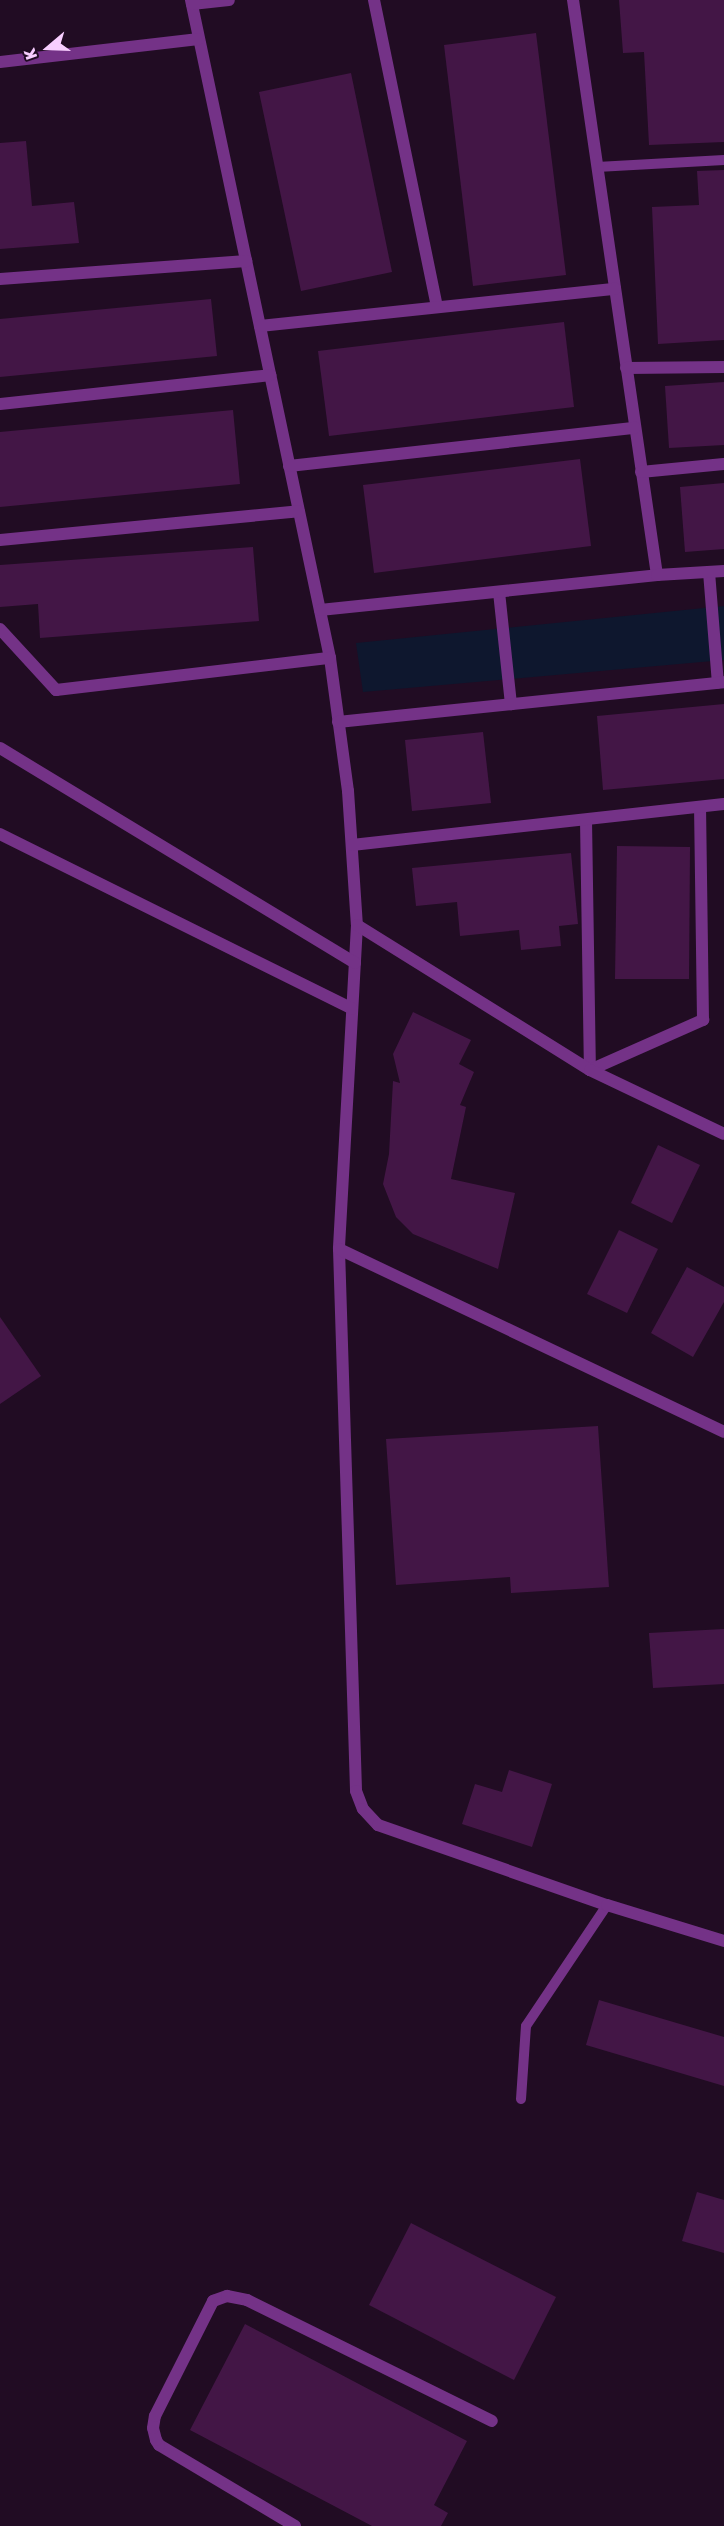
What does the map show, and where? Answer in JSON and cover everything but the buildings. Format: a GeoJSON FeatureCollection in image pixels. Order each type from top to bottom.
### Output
{"type":"FeatureCollection","features":[{"type":"Feature","properties":{"kind":"street"},"geometry":{"type":"LineString","coordinates":[[228,0],[192,2],[330,658],[352,845],[357,926],[339,1250],[355,1782],[359,1800],[378,1826],[607,1905],[724,1941]]}},
{"type":"Feature","properties":{"kind":"street"},"geometry":{"type":"LineString","coordinates":[[374,0],[437,307]]}},
{"type":"Feature","properties":{"kind":"street"},"geometry":{"type":"LineString","coordinates":[[573,0],[657,575]]}},
{"type":"Feature","properties":{"kind":"street"},"geometry":{"type":"LineString","coordinates":[[0,62],[199,39]]}},
{"type":"Feature","properties":{"kind":"street"},"geometry":{"type":"LineString","coordinates":[[0,279],[246,261]]}},
{"type":"Feature","properties":{"kind":"street"},"geometry":{"type":"LineString","coordinates":[[260,326],[615,289]]}},
{"type":"Feature","properties":{"kind":"street"},"geometry":{"type":"LineString","coordinates":[[626,368],[724,367]]}},
{"type":"Feature","properties":{"kind":"street"},"geometry":{"type":"LineString","coordinates":[[0,404],[270,375]]}},
{"type":"Feature","properties":{"kind":"street"},"geometry":{"type":"LineString","coordinates":[[289,466],[635,428]]}},
{"type":"Feature","properties":{"kind":"street"},"geometry":{"type":"LineString","coordinates":[[641,472],[724,464]]}},
{"type":"Feature","properties":{"kind":"street"},"geometry":{"type":"LineString","coordinates":[[0,540],[299,511]]}},
{"type":"Feature","properties":{"kind":"street"},"geometry":{"type":"LineString","coordinates":[[338,722],[721,683],[709,572]]}},
{"type":"Feature","properties":{"kind":"street"},"geometry":{"type":"LineString","coordinates":[[320,610],[657,575],[724,572]]}},
{"type":"Feature","properties":{"kind":"street"},"geometry":{"type":"LineString","coordinates":[[499,592],[511,704]]}},
{"type":"Feature","properties":{"kind":"street"},"geometry":{"type":"LineString","coordinates":[[0,629],[56,690],[330,658]]}},
{"type":"Feature","properties":{"kind":"street"},"geometry":{"type":"LineString","coordinates":[[0,748],[355,963]]}},
{"type":"Feature","properties":{"kind":"street"},"geometry":{"type":"LineString","coordinates":[[352,845],[724,804]]}},
{"type":"Feature","properties":{"kind":"street"},"geometry":{"type":"LineString","coordinates":[[590,1070],[703,1020],[700,807]]}},
{"type":"Feature","properties":{"kind":"street"},"geometry":{"type":"LineString","coordinates":[[586,820],[590,1070]]}},
{"type":"Feature","properties":{"kind":"street"},"geometry":{"type":"LineString","coordinates":[[0,834],[352,1010]]}},
{"type":"Feature","properties":{"kind":"street"},"geometry":{"type":"LineString","coordinates":[[357,926],[590,1070],[724,1134]]}},
{"type":"Feature","properties":{"kind":"street"},"geometry":{"type":"LineString","coordinates":[[339,1250],[724,1432]]}},
{"type":"Feature","properties":{"kind":"street"},"geometry":{"type":"LineString","coordinates":[[295,2526],[159,2445],[156,2440],[153,2428],[155,2416],[213,2301],[227,2296],[247,2300],[492,2421]]}},
{"type":"Feature","properties":{"kind":"lane"},"geometry":{"type":"LineString","coordinates":[[597,167],[724,160]]}},
{"type":"Feature","properties":{"kind":"lane"},"geometry":{"type":"LineString","coordinates":[[521,2099],[526,2026],[607,1905]]}},
{"type":"Feature","properties":{"kind":"shaded area"},"geometry":{"type":"Polygon","coordinates":[[[724,606],[724,660],[363,692],[356,643],[724,606]]]}}]}
